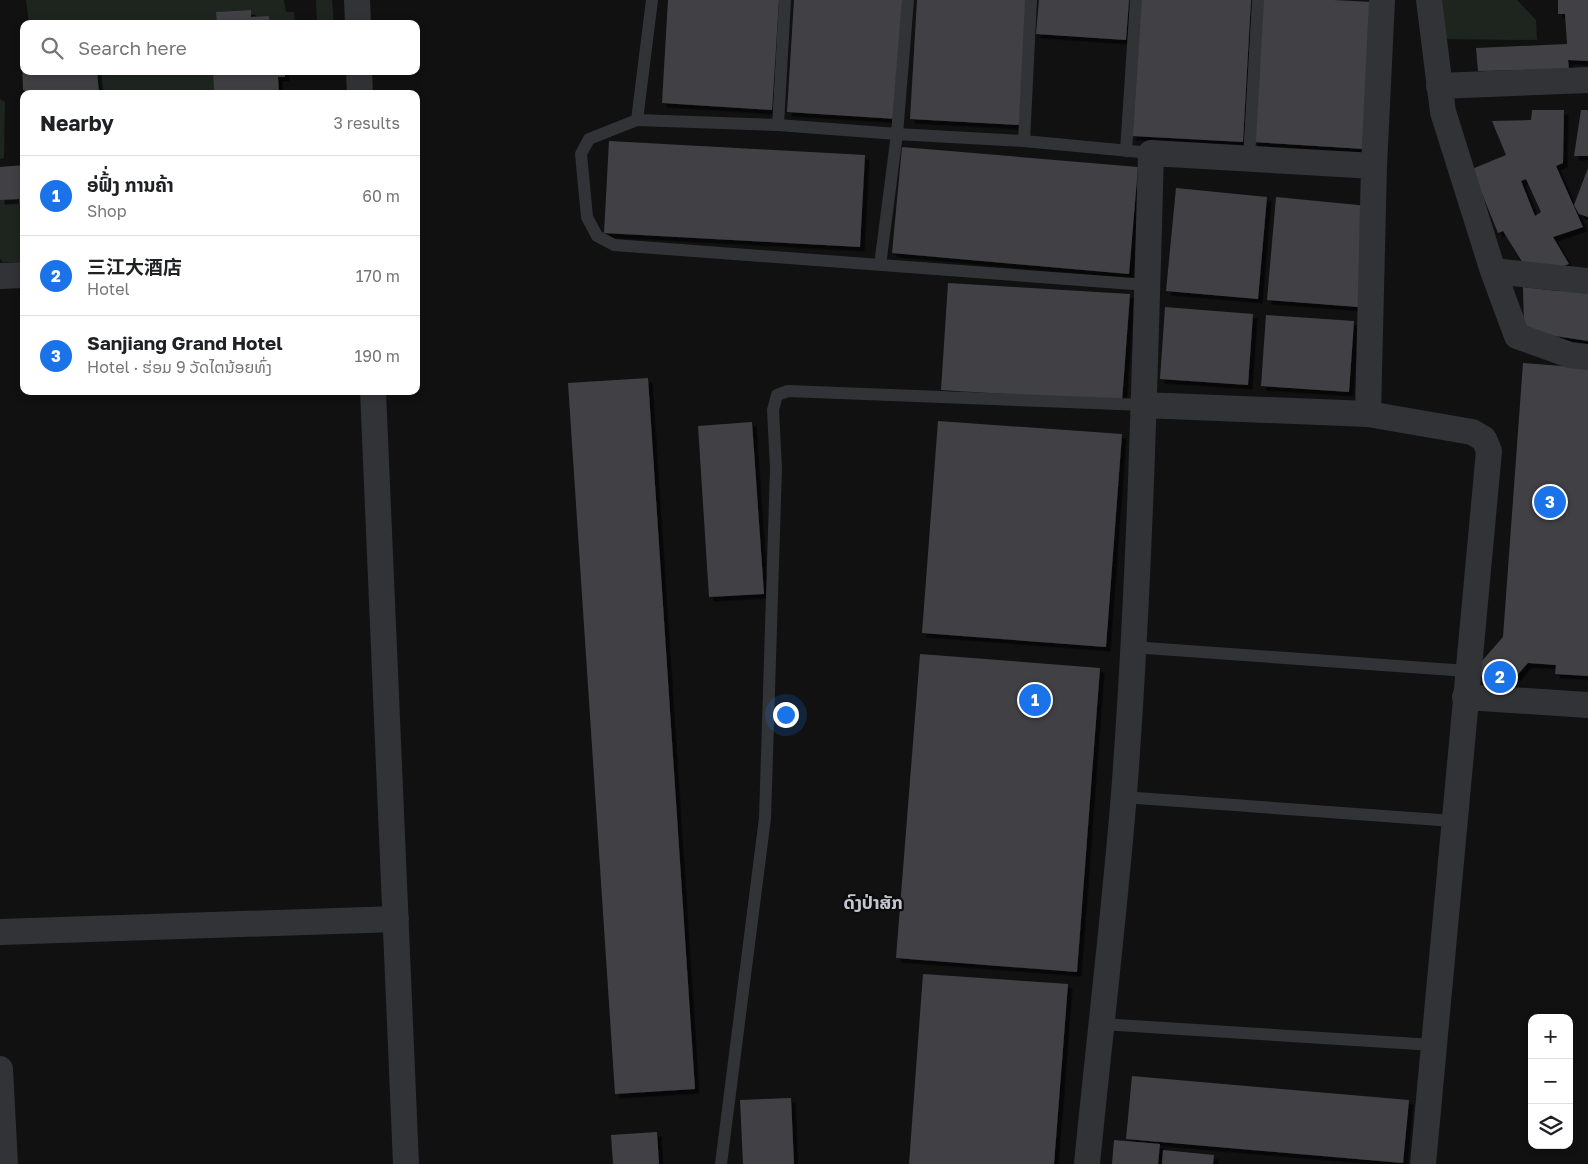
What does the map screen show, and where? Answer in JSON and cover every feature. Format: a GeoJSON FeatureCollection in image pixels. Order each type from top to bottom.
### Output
{"type":"FeatureCollection","features":[{"type":"Feature","properties":{"kind":"street"},"geometry":{"type":"LineString","coordinates":[[357,0],[358,20]]}},
{"type":"Feature","properties":{"kind":"street"},"geometry":{"type":"LineString","coordinates":[[1368,414],[1374,166],[1382,0]]}},
{"type":"Feature","properties":{"kind":"street"},"geometry":{"type":"LineString","coordinates":[[1428,0],[1443,112],[1493,271],[1516,336],[1570,355],[1588,357]]}},
{"type":"Feature","properties":{"kind":"street"},"geometry":{"type":"LineString","coordinates":[[360,75],[360,90]]}},
{"type":"Feature","properties":{"kind":"street"},"geometry":{"type":"LineString","coordinates":[[1439,86],[1588,80]]}},
{"type":"Feature","properties":{"kind":"street"},"geometry":{"type":"LineString","coordinates":[[1087,1164],[1123,797],[1132,646],[1144,405],[1147,284],[1138,152],[1374,166]]}},
{"type":"Feature","properties":{"kind":"street"},"geometry":{"type":"LineString","coordinates":[[1493,271],[1588,281]]}},
{"type":"Feature","properties":{"kind":"street"},"geometry":{"type":"LineString","coordinates":[[0,276],[20,276]]}},
{"type":"Feature","properties":{"kind":"street"},"geometry":{"type":"LineString","coordinates":[[373,395],[406,1164]]}},
{"type":"Feature","properties":{"kind":"street"},"geometry":{"type":"LineString","coordinates":[[1144,405],[1368,414],[1472,432],[1484,440],[1489,451],[1453,821],[1423,1164]]}},
{"type":"Feature","properties":{"kind":"street"},"geometry":{"type":"LineString","coordinates":[[1465,697],[1588,705]]}},
{"type":"Feature","properties":{"kind":"street"},"geometry":{"type":"LineString","coordinates":[[0,932],[396,919]]}},
{"type":"Feature","properties":{"kind":"street"},"geometry":{"type":"LineString","coordinates":[[0,1069],[5,1164]]}},
{"type":"Feature","properties":{"kind":"lane"},"geometry":{"type":"LineString","coordinates":[[637,120],[652,0]]}},
{"type":"Feature","properties":{"kind":"lane"},"geometry":{"type":"LineString","coordinates":[[778,125],[786,0]]}},
{"type":"Feature","properties":{"kind":"lane"},"geometry":{"type":"LineString","coordinates":[[880,265],[897,134],[908,0]]}},
{"type":"Feature","properties":{"kind":"lane"},"geometry":{"type":"LineString","coordinates":[[1024,141],[1031,0]]}},
{"type":"Feature","properties":{"kind":"lane"},"geometry":{"type":"LineString","coordinates":[[1136,0],[1138,152],[1024,141],[778,125],[637,120],[589,139],[581,154],[588,217],[597,236],[614,245],[1147,284]]}},
{"type":"Feature","properties":{"kind":"lane"},"geometry":{"type":"LineString","coordinates":[[1249,158],[1258,0]]}},
{"type":"Feature","properties":{"kind":"lane"},"geometry":{"type":"LineString","coordinates":[[721,1164],[765,818],[776,468],[773,410],[776,395],[788,391],[1144,405]]}},
{"type":"Feature","properties":{"kind":"lane"},"geometry":{"type":"LineString","coordinates":[[1132,646],[1467,671]]}},
{"type":"Feature","properties":{"kind":"lane"},"geometry":{"type":"LineString","coordinates":[[1123,797],[1453,821]]}},
{"type":"Feature","properties":{"kind":"lane"},"geometry":{"type":"LineString","coordinates":[[1101,1024],[1434,1045]]}},
{"type":"Feature","properties":{"kind":"shaded area"},"geometry":{"type":"Polygon","coordinates":[[[26,0],[284,0],[286,12],[294,12],[295,20],[270,20],[269,16],[251,17],[250,10],[217,12],[217,20],[29,20],[26,0]]]}},
{"type":"Feature","properties":{"kind":"shaded area"},"geometry":{"type":"Polygon","coordinates":[[[316,0],[332,0],[334,20],[317,20],[316,0]]]}},
{"type":"Feature","properties":{"kind":"shaded area"},"geometry":{"type":"Polygon","coordinates":[[[1439,0],[1517,0],[1536,20],[1537,40],[1444,39],[1439,0]]]}},
{"type":"Feature","properties":{"kind":"shaded area"},"geometry":{"type":"Polygon","coordinates":[[[97,75],[213,75],[214,90],[99,90],[97,75]]]}},
{"type":"Feature","properties":{"kind":"shaded area"},"geometry":{"type":"Polygon","coordinates":[[[0,99],[5,102],[4,158],[0,159],[0,99]]]}},
{"type":"Feature","properties":{"kind":"shaded area"},"geometry":{"type":"Polygon","coordinates":[[[19,199],[20,262],[3,262],[0,259],[0,200],[19,199]]]}},
{"type":"Feature","properties":{"kind":"building"},"geometry":{"type":"Polygon","coordinates":[[[668,0],[779,0],[772,110],[662,103],[668,0]]]}},
{"type":"Feature","properties":{"kind":"building"},"geometry":{"type":"Polygon","coordinates":[[[794,0],[904,0],[897,119],[787,112],[794,0]]]}},
{"type":"Feature","properties":{"kind":"building"},"geometry":{"type":"Polygon","coordinates":[[[917,0],[1028,0],[1020,125],[910,119],[917,0]]]}},
{"type":"Feature","properties":{"kind":"building"},"geometry":{"type":"Polygon","coordinates":[[[1039,0],[1129,0],[1126,40],[1036,34],[1039,0]]]}},
{"type":"Feature","properties":{"kind":"building"},"geometry":{"type":"Polygon","coordinates":[[[1140,0],[1251,0],[1243,142],[1132,136],[1140,0]]]}},
{"type":"Feature","properties":{"kind":"building"},"geometry":{"type":"Polygon","coordinates":[[[1262,0],[1373,2],[1364,149],[1253,142],[1262,0]]]}},
{"type":"Feature","properties":{"kind":"building"},"geometry":{"type":"Polygon","coordinates":[[[1558,0],[1588,0],[1588,61],[1568,60],[1569,69],[1478,71],[1476,48],[1567,44],[1565,14],[1558,14],[1558,0]]]}},
{"type":"Feature","properties":{"kind":"building"},"geometry":{"type":"Polygon","coordinates":[[[251,10],[251,17],[269,16],[270,20],[217,20],[216,12],[251,10]]]}},
{"type":"Feature","properties":{"kind":"building"},"geometry":{"type":"Polygon","coordinates":[[[22,75],[97,75],[99,90],[23,90],[22,75]]]}},
{"type":"Feature","properties":{"kind":"building"},"geometry":{"type":"Polygon","coordinates":[[[213,75],[285,75],[285,77],[278,77],[279,90],[214,90],[213,75]]]}},
{"type":"Feature","properties":{"kind":"building"},"geometry":{"type":"Polygon","coordinates":[[[1532,110],[1564,110],[1563,163],[1556,166],[1583,227],[1553,237],[1569,264],[1552,270],[1526,268],[1503,231],[1498,233],[1472,169],[1506,155],[1492,121],[1531,120],[1532,110]],[[1526,179],[1521,181],[1535,216],[1541,212],[1526,179]]]}},
{"type":"Feature","properties":{"kind":"building"},"geometry":{"type":"Polygon","coordinates":[[[1581,110],[1588,110],[1588,156],[1574,156],[1581,110]]]}},
{"type":"Feature","properties":{"kind":"building"},"geometry":{"type":"Polygon","coordinates":[[[609,141],[865,155],[860,247],[604,233],[609,141]]]}},
{"type":"Feature","properties":{"kind":"building"},"geometry":{"type":"Polygon","coordinates":[[[902,147],[1138,167],[1129,274],[892,253],[902,147]]]}},
{"type":"Feature","properties":{"kind":"building"},"geometry":{"type":"Polygon","coordinates":[[[20,165],[20,207],[19,199],[0,200],[0,167],[20,165]]]}},
{"type":"Feature","properties":{"kind":"building"},"geometry":{"type":"Polygon","coordinates":[[[1588,168],[1588,217],[1579,214],[1574,205],[1588,168]]]}},
{"type":"Feature","properties":{"kind":"building"},"geometry":{"type":"Polygon","coordinates":[[[1176,188],[1267,197],[1258,299],[1166,291],[1176,188]]]}},
{"type":"Feature","properties":{"kind":"building"},"geometry":{"type":"Polygon","coordinates":[[[1276,197],[1368,206],[1358,307],[1267,300],[1276,197]]]}},
{"type":"Feature","properties":{"kind":"building"},"geometry":{"type":"Polygon","coordinates":[[[948,283],[1130,294],[1122,401],[941,390],[948,283]]]}},
{"type":"Feature","properties":{"kind":"building"},"geometry":{"type":"Polygon","coordinates":[[[1523,287],[1558,291],[1559,287],[1588,291],[1588,341],[1524,329],[1523,287]]]}},
{"type":"Feature","properties":{"kind":"building"},"geometry":{"type":"Polygon","coordinates":[[[1165,307],[1253,314],[1248,385],[1160,379],[1165,307]]]}},
{"type":"Feature","properties":{"kind":"building"},"geometry":{"type":"Polygon","coordinates":[[[1266,315],[1354,321],[1349,392],[1261,386],[1266,315]]]}},
{"type":"Feature","properties":{"kind":"building"},"geometry":{"type":"Polygon","coordinates":[[[1523,363],[1588,368],[1588,676],[1555,674],[1556,665],[1528,663],[1501,693],[1474,670],[1503,637],[1523,363]]]}},
{"type":"Feature","properties":{"kind":"building"},"geometry":{"type":"Polygon","coordinates":[[[648,378],[695,1089],[615,1094],[568,383],[648,378]]]}},
{"type":"Feature","properties":{"kind":"building"},"geometry":{"type":"Polygon","coordinates":[[[938,421],[1122,434],[1106,647],[922,633],[938,421]]]}},
{"type":"Feature","properties":{"kind":"building"},"geometry":{"type":"Polygon","coordinates":[[[752,422],[764,594],[709,597],[698,426],[752,422]]]}},
{"type":"Feature","properties":{"kind":"building"},"geometry":{"type":"Polygon","coordinates":[[[920,654],[1100,668],[1077,972],[896,958],[920,654]]]}},
{"type":"Feature","properties":{"kind":"building"},"geometry":{"type":"Polygon","coordinates":[[[923,974],[1068,984],[1054,1164],[909,1164],[923,974]]]}},
{"type":"Feature","properties":{"kind":"building"},"geometry":{"type":"Polygon","coordinates":[[[1132,1076],[1409,1100],[1403,1163],[1126,1139],[1132,1076]]]}},
{"type":"Feature","properties":{"kind":"building"},"geometry":{"type":"Polygon","coordinates":[[[791,1098],[794,1164],[743,1164],[740,1100],[791,1098]]]}},
{"type":"Feature","properties":{"kind":"building"},"geometry":{"type":"Polygon","coordinates":[[[657,1132],[659,1164],[613,1164],[611,1135],[657,1132]]]}},
{"type":"Feature","properties":{"kind":"building"},"geometry":{"type":"Polygon","coordinates":[[[1114,1140],[1160,1144],[1158,1164],[1112,1164],[1114,1140]]]}},
{"type":"Feature","properties":{"kind":"building"},"geometry":{"type":"Polygon","coordinates":[[[1163,1150],[1214,1155],[1213,1164],[1162,1164],[1163,1150]]]}},
{"type":"Feature","properties":{"kind":"place","name":"Sanjiang Grand Hotel"},"geometry":{"type":"Point","coordinates":[1550,502]}},
{"type":"Feature","properties":{"kind":"place","name":"三江大酒店"},"geometry":{"type":"Point","coordinates":[1500,677]}},
{"type":"Feature","properties":{"kind":"place","name":"ອ່ຟົ້່ງ ການຄ້າ"},"geometry":{"type":"Point","coordinates":[1035,700]}},
{"type":"Feature","properties":{"kind":"district","name":"ດົງປ່າສັກ"},"geometry":{"type":"Point","coordinates":[873,903]}}]}
